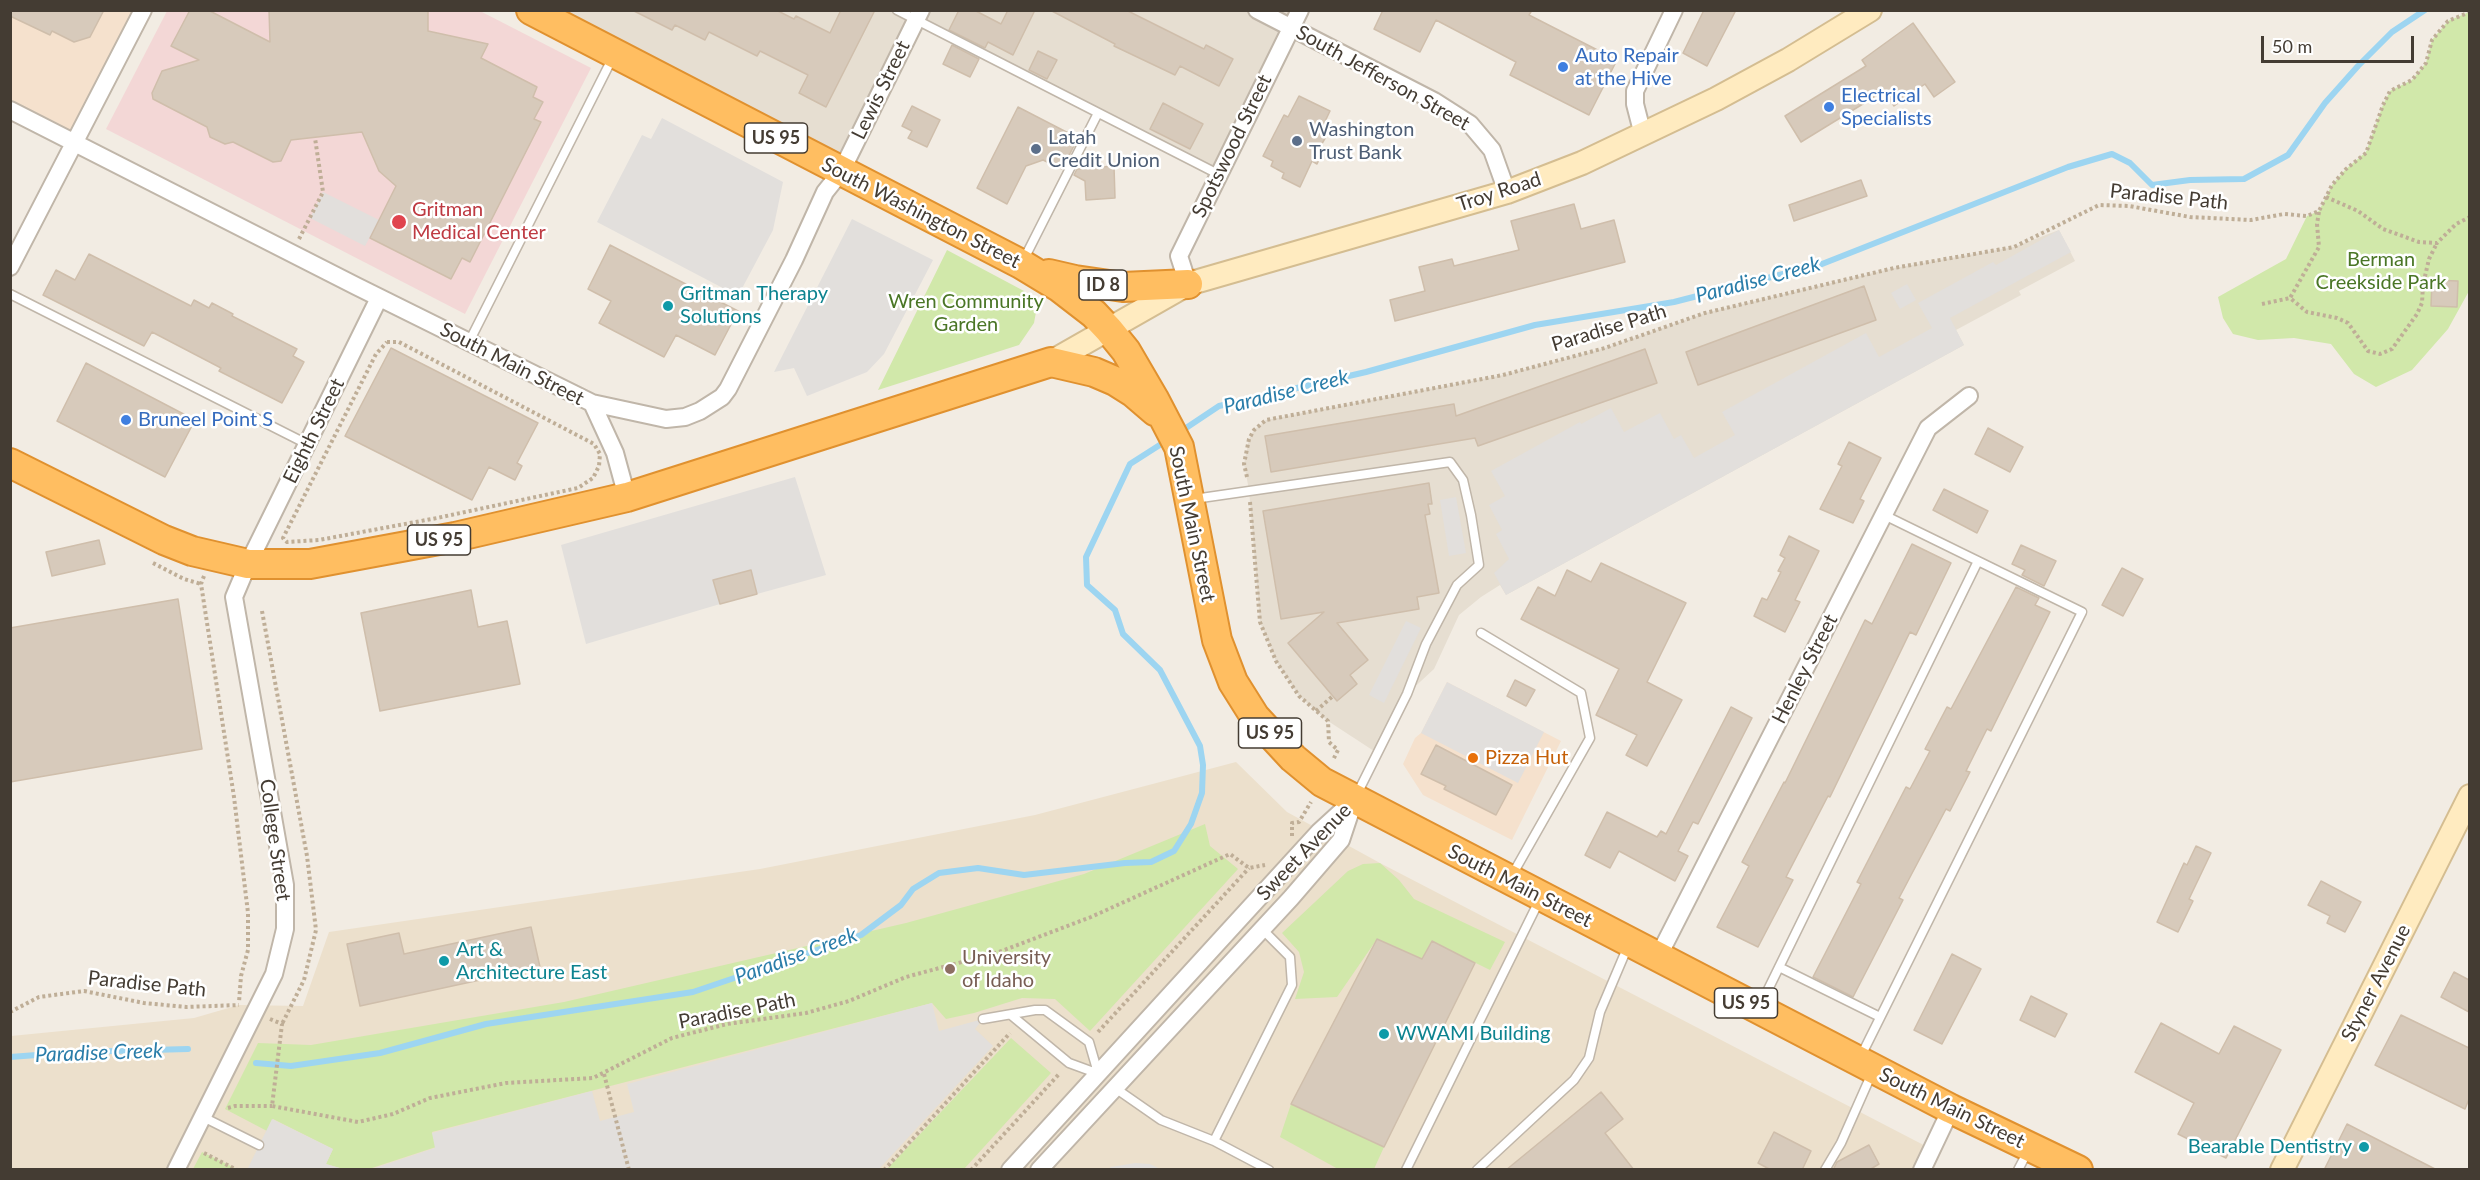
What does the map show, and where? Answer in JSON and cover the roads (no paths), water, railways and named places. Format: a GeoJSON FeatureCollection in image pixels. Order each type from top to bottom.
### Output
{"type":"FeatureCollection","features":[{"type":"Feature","properties":{"kind":"highway","name":"South Washington Street"},"geometry":{"type":"LineString","coordinates":[[532,11],[1021,264],[1059,286],[1109,330]]}},
{"type":"Feature","properties":{"kind":"highway","name":"ID 8"},"geometry":{"type":"LineString","coordinates":[[1021,264],[1075,280],[1104,285],[1151,287],[1188,284]]}},
{"type":"Feature","properties":{"kind":"highway","name":"South Main Street"},"geometry":{"type":"LineString","coordinates":[[1109,330],[1141,375],[1173,435],[1190,499],[1217,640],[1233,682],[1255,717],[1293,758],[1322,782],[1354,800],[1951,1109],[2024,1158],[2078,1170]]}},
{"type":"Feature","properties":{"kind":"highway","name":"South Main Street"},"geometry":{"type":"LineString","coordinates":[[627,496],[1051,362],[1084,369],[1114,381],[1134,393],[1173,435]]}},
{"type":"Feature","properties":{"kind":"highway","name":"US 95"},"geometry":{"type":"LineString","coordinates":[[10,464],[164,540],[210,556],[248,564],[310,564],[455,537],[627,496]]}},
{"type":"Feature","properties":{"kind":"main road","name":"Troy Road"},"geometry":{"type":"LineString","coordinates":[[1109,330],[1188,284],[1507,192],[1582,163],[1643,135],[1788,60],[1870,10]]}},
{"type":"Feature","properties":{"kind":"main road","name":"South Main Street"},"geometry":{"type":"LineString","coordinates":[[1051,362],[1109,330]]}},
{"type":"Feature","properties":{"kind":"main road","name":"Styner Avenue"},"geometry":{"type":"LineString","coordinates":[[2282,1170],[2469,796]]}},
{"type":"Feature","properties":{"kind":"street"},"geometry":{"type":"LineString","coordinates":[[10,267],[143,10]]}},
{"type":"Feature","properties":{"kind":"street","name":"South Jefferson Street"},"geometry":{"type":"LineString","coordinates":[[1257,10],[1434,101],[1470,124],[1478,130],[1492,150],[1507,192]]}},
{"type":"Feature","properties":{"kind":"street","name":"Spotswood Street"},"geometry":{"type":"LineString","coordinates":[[1188,284],[1179,256],[1300,10]]}},
{"type":"Feature","properties":{"kind":"street"},"geometry":{"type":"LineString","coordinates":[[1643,135],[1635,104],[1635,92],[1674,10]]}},
{"type":"Feature","properties":{"kind":"street","name":"Lewis Street"},"geometry":{"type":"LineString","coordinates":[[592,404],[666,419],[685,417],[700,411],[722,397],[794,260],[825,192],[841,172],[918,15]]}},
{"type":"Feature","properties":{"kind":"street","name":"South Main Street"},"geometry":{"type":"LineString","coordinates":[[10,110],[291,254],[592,404],[615,453],[627,496]]}},
{"type":"Feature","properties":{"kind":"street","name":"Eighth Street"},"geometry":{"type":"LineString","coordinates":[[248,564],[379,298]]}},
{"type":"Feature","properties":{"kind":"street","name":"Henley Street"},"geometry":{"type":"LineString","coordinates":[[1658,957],[1928,428],[1969,396]]}},
{"type":"Feature","properties":{"kind":"street","name":"College Street"},"geometry":{"type":"LineString","coordinates":[[176,1170],[274,974],[285,929],[285,885],[234,597],[248,564]]}},
{"type":"Feature","properties":{"kind":"street","name":"Sweet Avenue"},"geometry":{"type":"LineString","coordinates":[[1040,1170],[1341,840],[1354,800]]}},
{"type":"Feature","properties":{"kind":"street","name":"Sweet Avenue"},"geometry":{"type":"LineString","coordinates":[[1012,1167],[1319,832],[1354,800]]}},
{"type":"Feature","properties":{"kind":"street"},"geometry":{"type":"LineString","coordinates":[[1099,1074],[1115,1088]]}},
{"type":"Feature","properties":{"kind":"street"},"geometry":{"type":"LineString","coordinates":[[1922,1170],[1951,1109]]}},
{"type":"Feature","properties":{"kind":"lane"},"geometry":{"type":"LineString","coordinates":[[897,10],[918,15],[1098,113],[1218,174]]}},
{"type":"Feature","properties":{"kind":"lane"},"geometry":{"type":"LineString","coordinates":[[469,342],[615,54]]}},
{"type":"Feature","properties":{"kind":"lane"},"geometry":{"type":"LineString","coordinates":[[1021,264],[1098,113]]}},
{"type":"Feature","properties":{"kind":"lane"},"geometry":{"type":"LineString","coordinates":[[10,294],[307,444]]}},
{"type":"Feature","properties":{"kind":"lane"},"geometry":{"type":"LineString","coordinates":[[1190,499],[1450,462],[1463,480],[1472,514],[1479,565],[1457,585],[1426,644],[1407,694],[1354,800]]}},
{"type":"Feature","properties":{"kind":"lane"},"geometry":{"type":"LineString","coordinates":[[1825,1170],[1841,1143],[1880,1017],[2082,612],[1884,515]]}},
{"type":"Feature","properties":{"kind":"lane"},"geometry":{"type":"LineString","coordinates":[[1759,1009],[1978,561]]}},
{"type":"Feature","properties":{"kind":"lane"},"geometry":{"type":"LineString","coordinates":[[1481,633],[1581,693],[1590,738],[1509,880]]}},
{"type":"Feature","properties":{"kind":"lane"},"geometry":{"type":"LineString","coordinates":[[1406,1170],[1541,897]]}},
{"type":"Feature","properties":{"kind":"lane"},"geometry":{"type":"LineString","coordinates":[[1214,1141],[1292,986],[1290,957],[1262,929]]}},
{"type":"Feature","properties":{"kind":"lane"},"geometry":{"type":"LineString","coordinates":[[1478,1170],[1574,1080],[1589,1058],[1600,1011],[1630,943]]}},
{"type":"Feature","properties":{"kind":"lane"},"geometry":{"type":"LineString","coordinates":[[1779,967],[1880,1017]]}},
{"type":"Feature","properties":{"kind":"lane"},"geometry":{"type":"LineString","coordinates":[[983,1019],[1046,1010],[1089,1042],[1099,1074]]}},
{"type":"Feature","properties":{"kind":"lane"},"geometry":{"type":"LineString","coordinates":[[1011,1015],[1069,1063],[1099,1074]]}},
{"type":"Feature","properties":{"kind":"lane"},"geometry":{"type":"LineString","coordinates":[[1115,1088],[1161,1120],[1214,1141],[1269,1170]]}},
{"type":"Feature","properties":{"kind":"lane"},"geometry":{"type":"LineString","coordinates":[[203,1117],[259,1145]]}},
{"type":"Feature","properties":{"kind":"waterway","name":"Paradise Creek"},"geometry":{"type":"LineString","coordinates":[[1180,432],[1219,406],[1366,372],[1535,325],[1674,302],[1822,264],[2068,167],[2112,154],[2130,163],[2152,185],[2190,180],[2244,179],[2288,155],[2325,103],[2358,66],[2392,32],[2425,10]]}},
{"type":"Feature","properties":{"kind":"waterway","name":"Paradise Creek"},"geometry":{"type":"LineString","coordinates":[[256,1063],[291,1066],[380,1053],[486,1024],[693,992],[861,935],[901,905],[913,889],[939,873],[978,868],[1024,875],[1151,862],[1174,851],[1191,824],[1202,793],[1203,765],[1200,746],[1160,670],[1123,634],[1115,610],[1087,585],[1086,557],[1130,464],[1166,441]]}},
{"type":"Feature","properties":{"kind":"waterway","name":"Paradise Creek"},"geometry":{"type":"LineString","coordinates":[[10,1057],[77,1052],[188,1049]]}},
{"type":"Feature","properties":{"kind":"place","name":"Auto Repair at the Hive"},"geometry":{"type":"Point","coordinates":[1563,67]}},
{"type":"Feature","properties":{"kind":"place","name":"Electrical Specialists"},"geometry":{"type":"Point","coordinates":[1829,107]}},
{"type":"Feature","properties":{"kind":"place","name":"Washington Trust Bank"},"geometry":{"type":"Point","coordinates":[1297,141]}},
{"type":"Feature","properties":{"kind":"place","name":"Latah Credit Union"},"geometry":{"type":"Point","coordinates":[1036,149]}},
{"type":"Feature","properties":{"kind":"place","name":"Gritman Medical Center"},"geometry":{"type":"Point","coordinates":[399,222]}},
{"type":"Feature","properties":{"kind":"place","name":"Gritman Therapy Solutions"},"geometry":{"type":"Point","coordinates":[668,306]}},
{"type":"Feature","properties":{"kind":"place","name":"Bruneel Point S"},"geometry":{"type":"Point","coordinates":[126,420]}},
{"type":"Feature","properties":{"kind":"place","name":"Pizza Hut"},"geometry":{"type":"Point","coordinates":[1473,758]}},
{"type":"Feature","properties":{"kind":"place","name":"Art & Architecture East"},"geometry":{"type":"Point","coordinates":[444,961]}},
{"type":"Feature","properties":{"kind":"place","name":"University of Idaho"},"geometry":{"type":"Point","coordinates":[950,969]}},
{"type":"Feature","properties":{"kind":"place","name":"WWAMI Building"},"geometry":{"type":"Point","coordinates":[1384,1034]}},
{"type":"Feature","properties":{"kind":"place","name":"Bearable Dentistry"},"geometry":{"type":"Point","coordinates":[2364,1147]}},
{"type":"Feature","properties":{"kind":"park label","name":"Berman Creekside Park"},"geometry":{"type":"Point","coordinates":[2381,272]}},
{"type":"Feature","properties":{"kind":"park label","name":"Wren Community Garden"},"geometry":{"type":"Point","coordinates":[966,314]}}]}
